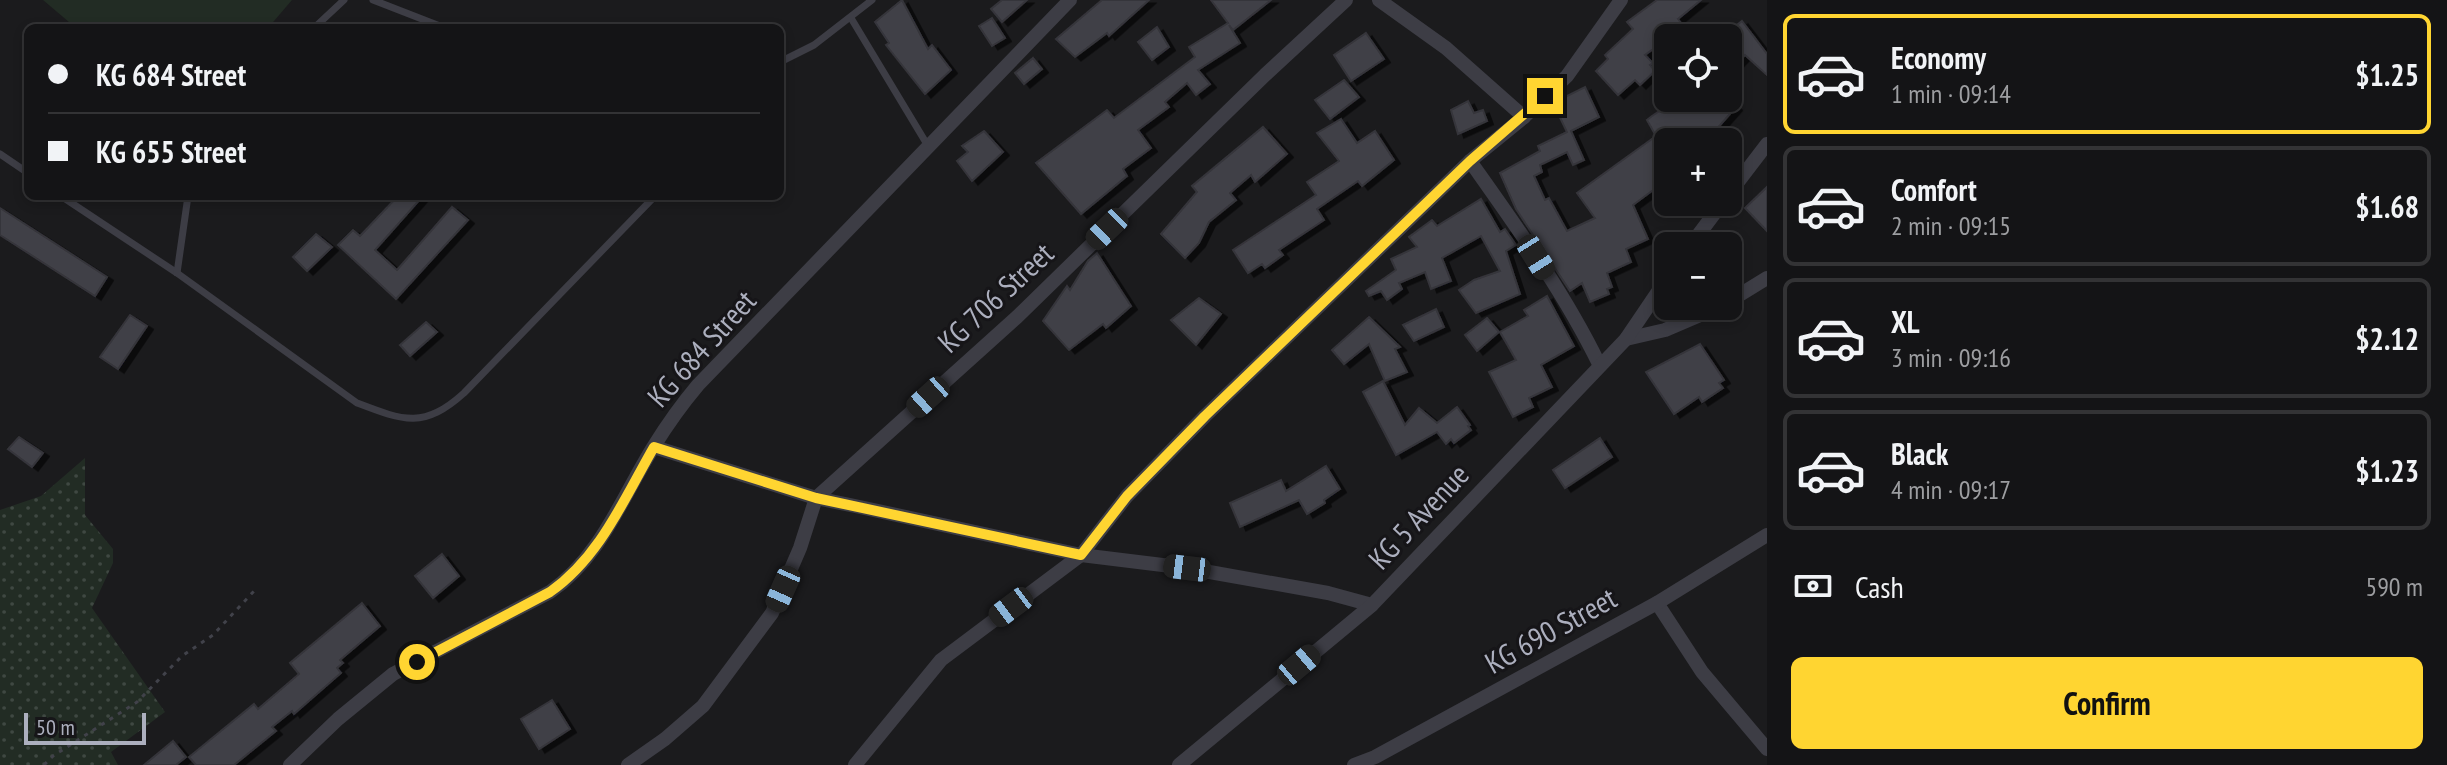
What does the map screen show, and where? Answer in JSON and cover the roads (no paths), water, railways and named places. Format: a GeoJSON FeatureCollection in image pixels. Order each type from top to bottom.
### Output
{"type":"FeatureCollection","features":[{"type":"Feature","properties":{"kind":"street","name":"KG 684 Street"},"geometry":{"type":"LineString","coordinates":[[290,765],[338,719],[393,674],[550,592],[568,579],[587,559],[608,528],[654,447],[698,385],[1070,0]]}},
{"type":"Feature","properties":{"kind":"street","name":"KG 706 Street"},"geometry":{"type":"LineString","coordinates":[[816,498],[1017,317],[1346,0]]}},
{"type":"Feature","properties":{"kind":"street"},"geometry":{"type":"LineString","coordinates":[[1379,0],[1446,48],[1524,117]]}},
{"type":"Feature","properties":{"kind":"street"},"geometry":{"type":"LineString","coordinates":[[855,765],[941,660],[1081,555],[1127,496],[1205,416],[1470,161],[1524,117],[1567,76],[1621,0]]}},
{"type":"Feature","properties":{"kind":"street"},"geometry":{"type":"LineString","coordinates":[[1742,177],[1767,144]]}},
{"type":"Feature","properties":{"kind":"street"},"geometry":{"type":"LineString","coordinates":[[1470,161],[1522,235],[1583,331],[1599,364]]}},
{"type":"Feature","properties":{"kind":"street"},"geometry":{"type":"LineString","coordinates":[[1742,293],[1767,278]]}},
{"type":"Feature","properties":{"kind":"street","name":"KG 5 Avenue"},"geometry":{"type":"LineString","coordinates":[[1179,765],[1372,605],[1626,339],[1654,298]]}},
{"type":"Feature","properties":{"kind":"street"},"geometry":{"type":"LineString","coordinates":[[1626,339],[1665,330],[1688,320]]}},
{"type":"Feature","properties":{"kind":"street"},"geometry":{"type":"LineString","coordinates":[[654,447],[816,498],[1081,555],[1187,568],[1328,593],[1372,605]]}},
{"type":"Feature","properties":{"kind":"street"},"geometry":{"type":"LineString","coordinates":[[628,765],[665,739],[703,706],[772,613],[800,548],[816,498]]}},
{"type":"Feature","properties":{"kind":"street","name":"KG 690 Street"},"geometry":{"type":"LineString","coordinates":[[1354,765],[1375,757],[1657,603],[1767,535]]}},
{"type":"Feature","properties":{"kind":"street"},"geometry":{"type":"LineString","coordinates":[[1657,603],[1702,672],[1767,749]]}},
{"type":"Feature","properties":{"kind":"lane"},"geometry":{"type":"LineString","coordinates":[[318,24],[344,0]]}},
{"type":"Feature","properties":{"kind":"lane"},"geometry":{"type":"LineString","coordinates":[[373,0],[436,24]]}},
{"type":"Feature","properties":{"kind":"lane"},"geometry":{"type":"LineString","coordinates":[[784,62],[814,45],[872,0]]}},
{"type":"Feature","properties":{"kind":"lane"},"geometry":{"type":"LineString","coordinates":[[851,18],[928,146]]}},
{"type":"Feature","properties":{"kind":"lane"},"geometry":{"type":"LineString","coordinates":[[0,154],[24,170]]}},
{"type":"Feature","properties":{"kind":"lane"},"geometry":{"type":"LineString","coordinates":[[67,200],[177,273],[357,403],[391,416],[419,419],[447,408],[464,393],[651,200]]}},
{"type":"Feature","properties":{"kind":"lane"},"geometry":{"type":"LineString","coordinates":[[177,273],[187,200]]}}]}
